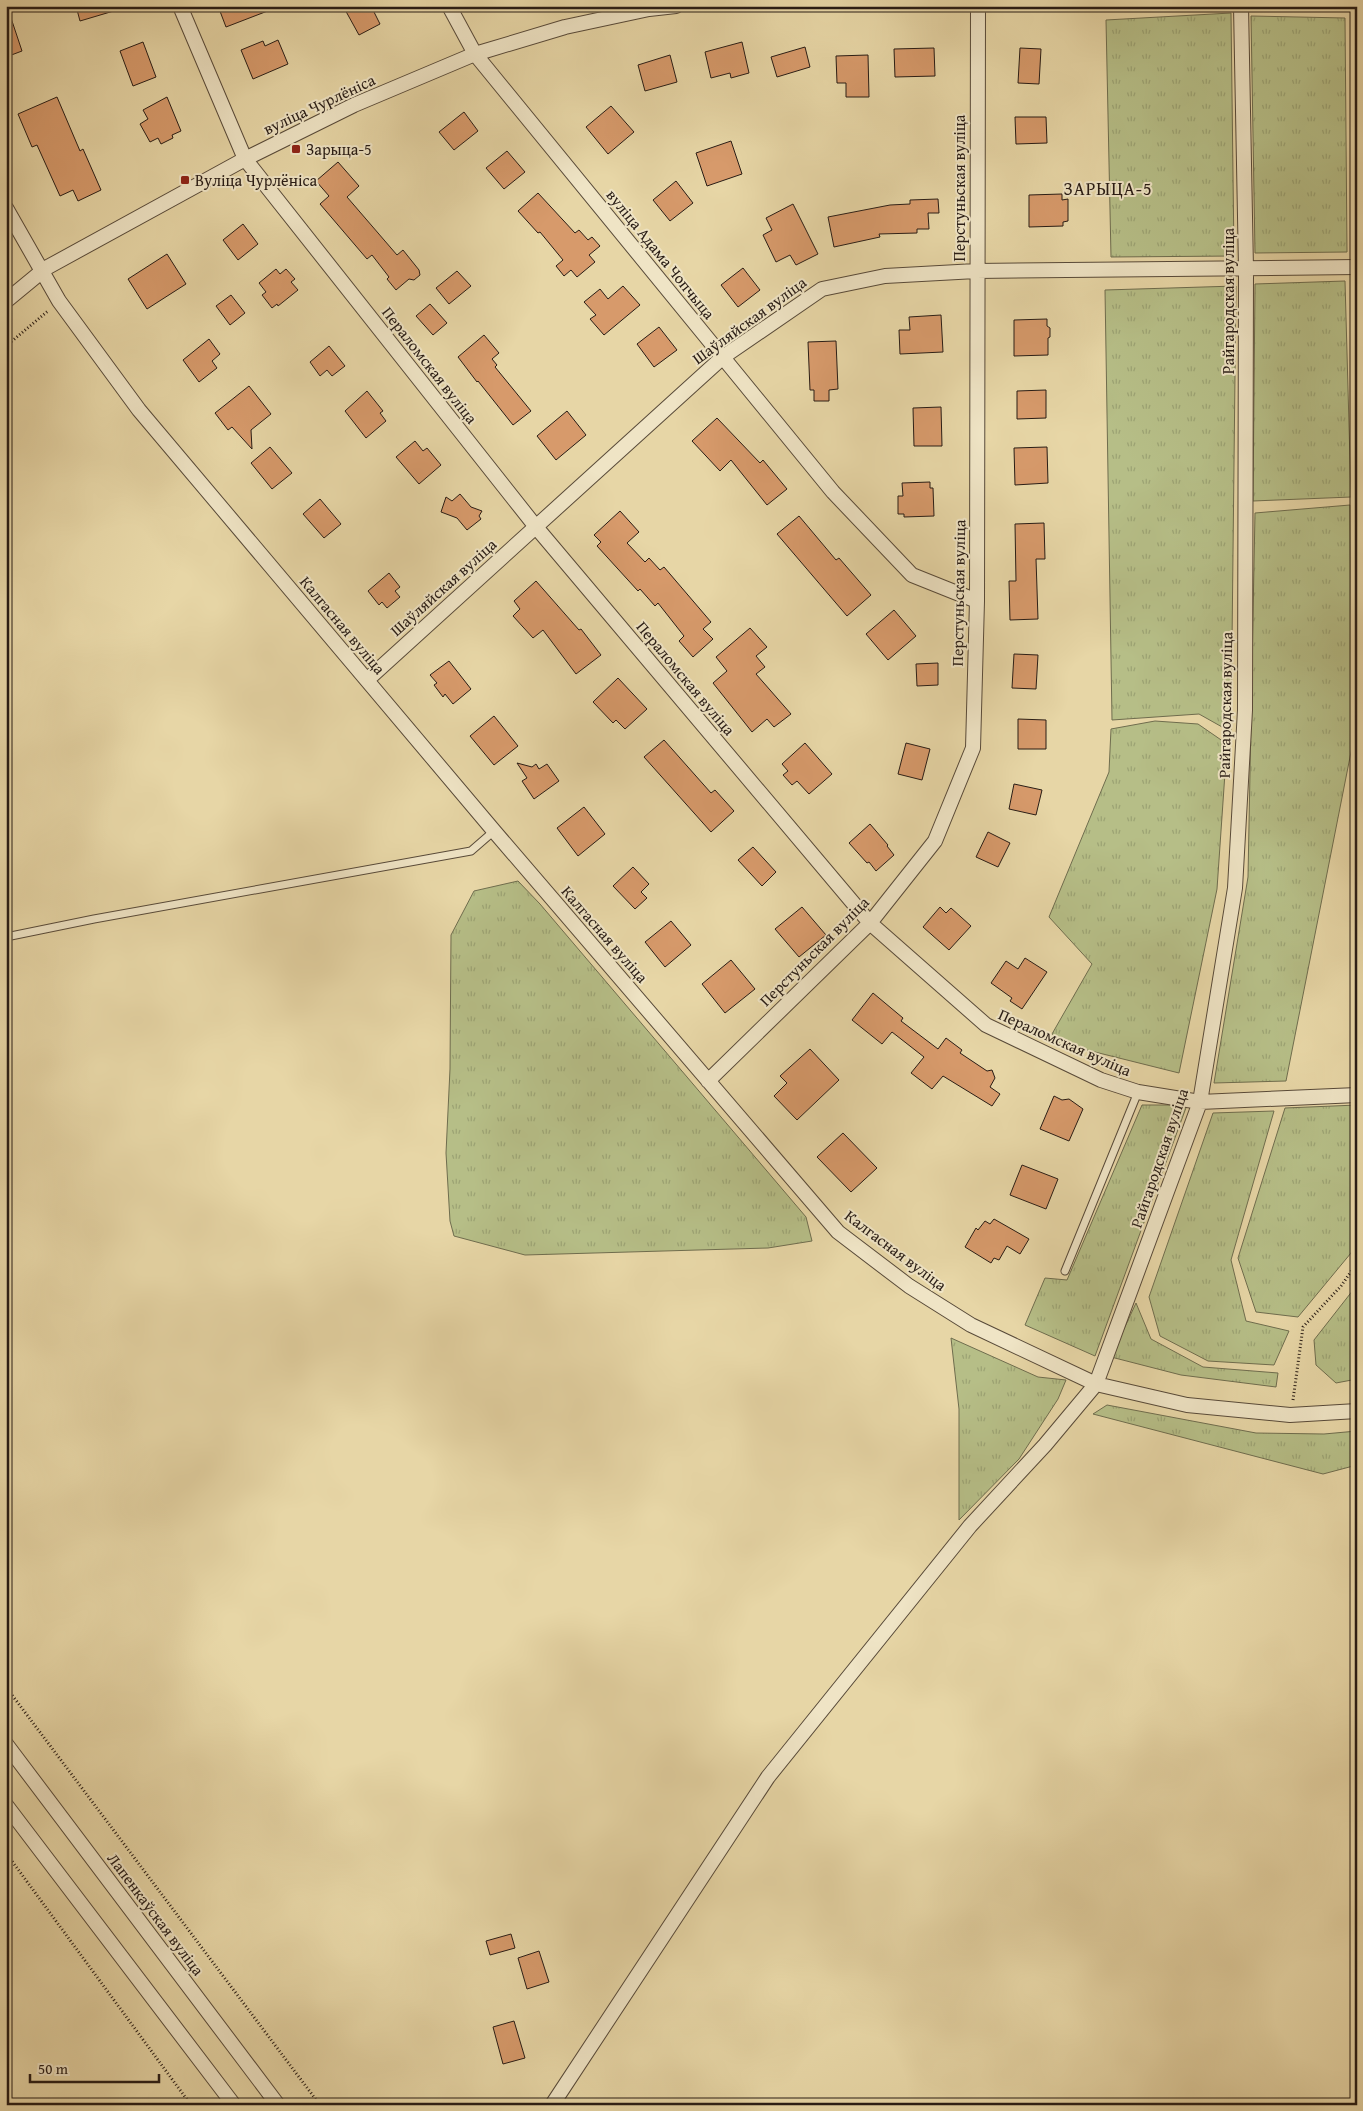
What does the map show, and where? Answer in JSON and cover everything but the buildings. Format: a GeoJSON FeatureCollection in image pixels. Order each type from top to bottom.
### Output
{"type":"FeatureCollection","features":[{"type":"Feature","properties":{"kind":"street","name":"Пераломская вуліца"},"geometry":{"type":"LineString","coordinates":[[180,6],[245,160],[536,527],[870,923],[986,1025],[1101,1080],[1138,1092],[1200,1102],[1357,1095]]}},
{"type":"Feature","properties":{"kind":"street","name":"вуліца Адама Чопчыца"},"geometry":{"type":"LineString","coordinates":[[449,6],[475,54],[833,492],[912,575],[977,601]]}},
{"type":"Feature","properties":{"kind":"street","name":"вуліца Чурлёніса"},"geometry":{"type":"LineString","coordinates":[[6,301],[42,271],[245,160],[354,105],[475,54],[565,27],[649,9],[676,6]]}},
{"type":"Feature","properties":{"kind":"street","name":"Перстуньская вуліца"},"geometry":{"type":"LineString","coordinates":[[708,1081],[870,923],[935,841],[973,748],[977,601],[976,271],[978,6]]}},
{"type":"Feature","properties":{"kind":"street","name":"Райгародская вуліца"},"geometry":{"type":"LineString","coordinates":[[552,2105],[768,1776],[970,1526],[1045,1445],[1096,1384],[1200,1102],[1236,878],[1245,710],[1246,269],[1241,6]]}},
{"type":"Feature","properties":{"kind":"street","name":"Калгасная вуліца"},"geometry":{"type":"LineString","coordinates":[[6,208],[59,301],[139,410],[494,831],[838,1232],[909,1286],[970,1325],[1096,1384],[1186,1405],[1290,1415],[1357,1411]]}},
{"type":"Feature","properties":{"kind":"street","name":"Шаўляйская вуліца"},"geometry":{"type":"LineString","coordinates":[[367,680],[723,357],[822,289],[884,276],[976,271],[1357,267]]}},
{"type":"Feature","properties":{"kind":"street","name":"Лапенкаўская вуліца"},"geometry":{"type":"LineString","coordinates":[[6,1744],[278,2105]]}},
{"type":"Feature","properties":{"kind":"street"},"geometry":{"type":"LineString","coordinates":[[6,1805],[234,2105]]}},
{"type":"Feature","properties":{"kind":"lane"},"geometry":{"type":"LineString","coordinates":[[6,937],[94,919],[471,851],[494,831]]}},
{"type":"Feature","properties":{"kind":"lane"},"geometry":{"type":"LineString","coordinates":[[1065,1271],[1138,1092]]}},
{"type":"Feature","properties":{"kind":"path"},"geometry":{"type":"LineString","coordinates":[[6,346],[59,301]]}},
{"type":"Feature","properties":{"kind":"path"},"geometry":{"type":"LineString","coordinates":[[1290,1415],[1303,1326],[1341,1286],[1357,1263]]}},
{"type":"Feature","properties":{"kind":"path"},"geometry":{"type":"LineString","coordinates":[[6,1687],[320,2105]]}},
{"type":"Feature","properties":{"kind":"path"},"geometry":{"type":"LineString","coordinates":[[6,1853],[191,2105]]}},
{"type":"Feature","properties":{"kind":"green space"},"geometry":{"type":"Polygon","coordinates":[[[1231,13],[1234,256],[1111,257],[1106,20],[1231,13]]]}},
{"type":"Feature","properties":{"kind":"green space"},"geometry":{"type":"Polygon","coordinates":[[[1251,16],[1345,18],[1347,252],[1255,253],[1251,16]]]}},
{"type":"Feature","properties":{"kind":"green space"},"geometry":{"type":"Polygon","coordinates":[[[1345,281],[1351,497],[1253,501],[1255,284],[1345,281]]]}},
{"type":"Feature","properties":{"kind":"green space"},"geometry":{"type":"Polygon","coordinates":[[[1236,286],[1231,732],[1199,714],[1112,720],[1105,290],[1236,286]]]}},
{"type":"Feature","properties":{"kind":"green space"},"geometry":{"type":"Polygon","coordinates":[[[1350,505],[1352,747],[1286,1081],[1214,1083],[1248,877],[1255,513],[1350,505]]]}},
{"type":"Feature","properties":{"kind":"green space"},"geometry":{"type":"Polygon","coordinates":[[[1155,721],[1198,724],[1227,744],[1217,889],[1179,1073],[1059,1043],[1052,1034],[1092,964],[1049,917],[1109,772],[1111,729],[1155,721]]]}},
{"type":"Feature","properties":{"kind":"green space"},"geometry":{"type":"Polygon","coordinates":[[[518,881],[540,904],[806,1217],[812,1241],[768,1248],[525,1255],[454,1236],[450,1221],[446,1153],[450,1069],[451,935],[474,891],[518,881]]]}},
{"type":"Feature","properties":{"kind":"green space"},"geometry":{"type":"Polygon","coordinates":[[[1142,1105],[1187,1105],[1095,1356],[1025,1325],[1045,1278],[1067,1280],[1142,1105]]]}},
{"type":"Feature","properties":{"kind":"green space"},"geometry":{"type":"Polygon","coordinates":[[[1357,1105],[1357,1238],[1351,1253],[1298,1317],[1256,1312],[1238,1258],[1285,1108],[1357,1105]]]}},
{"type":"Feature","properties":{"kind":"green space"},"geometry":{"type":"Polygon","coordinates":[[[1274,1111],[1231,1260],[1246,1321],[1289,1331],[1274,1365],[1208,1361],[1160,1336],[1149,1297],[1213,1113],[1274,1111]]]}},
{"type":"Feature","properties":{"kind":"green space"},"geometry":{"type":"Polygon","coordinates":[[[1357,1285],[1357,1379],[1336,1383],[1316,1365],[1314,1340],[1357,1285]]]}},
{"type":"Feature","properties":{"kind":"green space"},"geometry":{"type":"Polygon","coordinates":[[[1136,1303],[1151,1339],[1203,1367],[1278,1373],[1276,1387],[1181,1375],[1111,1357],[1136,1303]]]}},
{"type":"Feature","properties":{"kind":"green space"},"geometry":{"type":"Polygon","coordinates":[[[951,1338],[1038,1377],[1066,1380],[1058,1399],[1019,1459],[959,1520],[959,1409],[951,1338]]]}},
{"type":"Feature","properties":{"kind":"green space"},"geometry":{"type":"Polygon","coordinates":[[[1107,1405],[1256,1433],[1324,1434],[1357,1431],[1357,1465],[1323,1474],[1093,1414],[1107,1405]]]}},
{"type":"Feature","properties":{"kind":"place","name":"Зарыца-5"},"geometry":{"type":"Point","coordinates":[296,149]}},
{"type":"Feature","properties":{"kind":"place","name":"Вуліца Чурлёніса"},"geometry":{"type":"Point","coordinates":[185,180]}},
{"type":"Feature","properties":{"kind":"district","name":"ЗАРЫЦА-5"},"geometry":{"type":"Point","coordinates":[1108,188]}}]}
